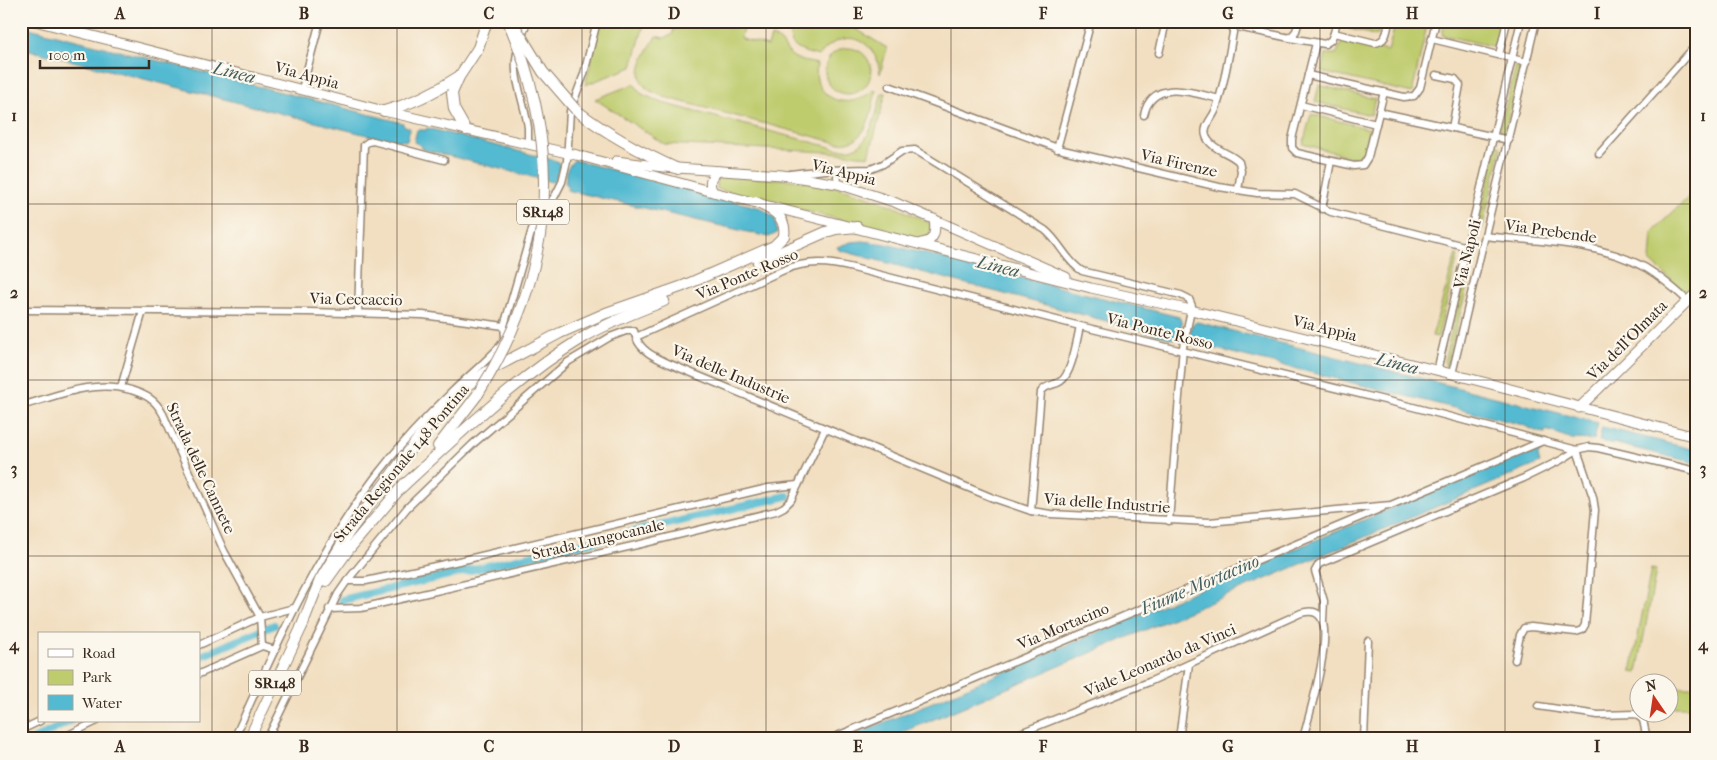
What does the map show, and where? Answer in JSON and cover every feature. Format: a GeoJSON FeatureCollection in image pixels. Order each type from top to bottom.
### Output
{"type":"FeatureCollection","features":[{"type":"Feature","properties":{"kind":"main road","name":"Via Appia"},"geometry":{"type":"LineString","coordinates":[[35,21],[857,227],[1190,313],[1452,374],[1696,438]]}},
{"type":"Feature","properties":{"kind":"main road","name":"Strada Regionale 148 Pontina"},"geometry":{"type":"LineString","coordinates":[[249,739],[320,591],[333,571],[445,438],[478,394],[505,347],[525,298],[539,248],[543,220],[543,165],[536,111],[526,68],[508,21]]}},
{"type":"Feature","properties":{"kind":"main road"},"geometry":{"type":"LineString","coordinates":[[512,21],[543,72],[576,110],[614,136],[678,169]]}},
{"type":"Feature","properties":{"kind":"main road"},"geometry":{"type":"LineString","coordinates":[[466,130],[456,114],[452,98],[454,87],[473,57],[486,24]]}},
{"type":"Feature","properties":{"kind":"main road"},"geometry":{"type":"LineString","coordinates":[[384,110],[419,100],[459,77]]}},
{"type":"Feature","properties":{"kind":"main road","name":"Via Appia"},"geometry":{"type":"LineString","coordinates":[[569,156],[678,169],[782,175],[838,184],[881,197],[1091,288]]}},
{"type":"Feature","properties":{"kind":"main road"},"geometry":{"type":"LineString","coordinates":[[713,192],[710,181],[715,173],[719,171]]}},
{"type":"Feature","properties":{"kind":"main road"},"geometry":{"type":"LineString","coordinates":[[301,628],[320,580],[349,532],[420,436],[452,399],[466,386],[488,371],[560,333],[684,286],[774,246],[782,239],[784,233],[783,222],[772,210],[756,202]]}},
{"type":"Feature","properties":{"kind":"main road"},"geometry":{"type":"LineString","coordinates":[[918,243],[926,243],[933,237],[935,231],[934,219]]}},
{"type":"Feature","properties":{"kind":"main road"},"geometry":{"type":"LineString","coordinates":[[402,487],[506,394],[579,340],[615,321],[829,230],[857,227]]}},
{"type":"Feature","properties":{"kind":"main road","name":"Via dell'Olmata"},"geometry":{"type":"LineString","coordinates":[[1579,408],[1696,293]]}},
{"type":"Feature","properties":{"kind":"street"},"geometry":{"type":"LineString","coordinates":[[302,89],[320,21]]}},
{"type":"Feature","properties":{"kind":"street"},"geometry":{"type":"LineString","coordinates":[[527,21],[516,57],[516,70],[528,127],[528,144]]}},
{"type":"Feature","properties":{"kind":"street"},"geometry":{"type":"LineString","coordinates":[[234,739],[294,608],[330,543],[376,475],[440,404],[501,344],[505,337],[504,326],[533,226],[560,187],[569,156],[570,111],[579,90],[597,21]]}},
{"type":"Feature","properties":{"kind":"street"},"geometry":{"type":"LineString","coordinates":[[1057,149],[1091,21]]}},
{"type":"Feature","properties":{"kind":"street"},"geometry":{"type":"LineString","coordinates":[[1159,53],[1166,21]]}},
{"type":"Feature","properties":{"kind":"street"},"geometry":{"type":"LineString","coordinates":[[1210,21],[1327,44],[1334,33],[1337,21]]}},
{"type":"Feature","properties":{"kind":"street"},"geometry":{"type":"LineString","coordinates":[[1290,38],[1294,34],[1299,21]]}},
{"type":"Feature","properties":{"kind":"street"},"geometry":{"type":"LineString","coordinates":[[1334,33],[1378,43],[1384,38],[1389,21]]}},
{"type":"Feature","properties":{"kind":"street"},"geometry":{"type":"LineString","coordinates":[[1308,75],[1406,97],[1416,94],[1420,88],[1436,21]]}},
{"type":"Feature","properties":{"kind":"street"},"geometry":{"type":"LineString","coordinates":[[1499,55],[1507,21]]}},
{"type":"Feature","properties":{"kind":"street","name":"Via Napoli"},"geometry":{"type":"LineString","coordinates":[[1437,371],[1522,21]]}},
{"type":"Feature","properties":{"kind":"street","name":"Via Napoli"},"geometry":{"type":"LineString","coordinates":[[1452,374],[1536,21]]}},
{"type":"Feature","properties":{"kind":"street"},"geometry":{"type":"LineString","coordinates":[[1234,27],[1219,99],[1205,132],[1206,138],[1212,145],[1239,162],[1241,171],[1238,190]]}},
{"type":"Feature","properties":{"kind":"street"},"geometry":{"type":"LineString","coordinates":[[1432,39],[1527,62]]}},
{"type":"Feature","properties":{"kind":"street"},"geometry":{"type":"LineString","coordinates":[[1316,43],[1292,139],[1292,148],[1299,154],[1354,166],[1363,165],[1368,157],[1384,92]]}},
{"type":"Feature","properties":{"kind":"street"},"geometry":{"type":"LineString","coordinates":[[1599,154],[1696,45]]}},
{"type":"Feature","properties":{"kind":"street"},"geometry":{"type":"LineString","coordinates":[[1436,75],[1455,79],[1460,85],[1452,128]]}},
{"type":"Feature","properties":{"kind":"street","name":"Via Firenze"},"geometry":{"type":"LineString","coordinates":[[888,86],[1057,149],[1238,190],[1263,194],[1295,194],[1322,209],[1468,247]]}},
{"type":"Feature","properties":{"kind":"street"},"geometry":{"type":"LineString","coordinates":[[1144,115],[1150,101],[1163,92],[1171,90],[1181,90],[1219,99]]}},
{"type":"Feature","properties":{"kind":"street"},"geometry":{"type":"LineString","coordinates":[[1300,104],[1376,124]]}},
{"type":"Feature","properties":{"kind":"street"},"geometry":{"type":"LineString","coordinates":[[1379,112],[1509,140]]}},
{"type":"Feature","properties":{"kind":"street"},"geometry":{"type":"LineString","coordinates":[[358,313],[364,145],[372,141],[444,160]]}},
{"type":"Feature","properties":{"kind":"street"},"geometry":{"type":"LineString","coordinates":[[782,175],[843,169],[871,169],[885,163],[902,151],[918,151],[1045,230],[1059,243],[1069,260],[1079,269],[1184,296],[1190,301],[1190,313],[1183,349],[1169,521]]}},
{"type":"Feature","properties":{"kind":"street"},"geometry":{"type":"LineString","coordinates":[[1322,209],[1331,161]]}},
{"type":"Feature","properties":{"kind":"street"},"geometry":{"type":"LineString","coordinates":[[838,184],[837,176],[843,169]]}},
{"type":"Feature","properties":{"kind":"street","name":"Via Prebende"},"geometry":{"type":"LineString","coordinates":[[1470,238],[1575,246],[1617,256],[1649,270],[1688,301]]}},
{"type":"Feature","properties":{"kind":"street","name":"Via Ponte Rosso"},"geometry":{"type":"LineString","coordinates":[[636,337],[784,270],[801,264],[817,262],[853,268],[1080,326],[1183,349],[1575,450],[1589,447],[1598,448],[1696,471]]}},
{"type":"Feature","properties":{"kind":"street","name":"Via Ceccaccio"},"geometry":{"type":"LineString","coordinates":[[21,310],[358,313],[439,316],[504,326]]}},
{"type":"Feature","properties":{"kind":"street"},"geometry":{"type":"LineString","coordinates":[[121,387],[143,311]]}},
{"type":"Feature","properties":{"kind":"street"},"geometry":{"type":"LineString","coordinates":[[1031,511],[1041,392],[1045,387],[1061,382],[1067,375],[1080,326]]}},
{"type":"Feature","properties":{"kind":"street"},"geometry":{"type":"LineString","coordinates":[[267,739],[329,610],[347,581],[415,500],[489,430],[543,386],[568,362],[606,339],[626,330],[632,330],[636,337]]}},
{"type":"Feature","properties":{"kind":"street","name":"Via delle Industrie"},"geometry":{"type":"LineString","coordinates":[[636,337],[642,348],[665,361],[993,498],[1031,511],[1058,515],[1169,521],[1235,520],[1390,505],[1544,441]]}},
{"type":"Feature","properties":{"kind":"street","name":"Strada delle Cannete"},"geometry":{"type":"LineString","coordinates":[[21,406],[86,387],[121,387],[149,396],[159,407],[222,545],[260,617]]}},
{"type":"Feature","properties":{"kind":"street","name":"Strada Lungocanale"},"geometry":{"type":"LineString","coordinates":[[329,610],[362,608],[776,511],[789,503],[825,428]]}},
{"type":"Feature","properties":{"kind":"street"},"geometry":{"type":"LineString","coordinates":[[1303,739],[1325,637],[1323,621],[1324,601],[1315,571],[1319,564],[1532,474],[1561,460],[1575,450],[1594,500],[1595,510],[1585,625],[1582,630],[1576,632],[1526,627],[1521,632],[1515,660]]}},
{"type":"Feature","properties":{"kind":"street"},"geometry":{"type":"LineString","coordinates":[[347,581],[366,580],[457,561],[765,489],[798,485]]}},
{"type":"Feature","properties":{"kind":"street","name":"Via Mortacino"},"geometry":{"type":"LineString","coordinates":[[830,739],[1390,505]]}},
{"type":"Feature","properties":{"kind":"street"},"geometry":{"type":"LineString","coordinates":[[200,645],[260,617],[294,608]]}},
{"type":"Feature","properties":{"kind":"street","name":"Viale Leonardo da Vinci"},"geometry":{"type":"LineString","coordinates":[[1005,739],[1142,685],[1301,613],[1316,613],[1323,621]]}},
{"type":"Feature","properties":{"kind":"street"},"geometry":{"type":"LineString","coordinates":[[260,617],[262,646]]}},
{"type":"Feature","properties":{"kind":"street"},"geometry":{"type":"LineString","coordinates":[[1364,739],[1368,641]]}},
{"type":"Feature","properties":{"kind":"street"},"geometry":{"type":"LineString","coordinates":[[200,674],[262,646],[275,650]]}},
{"type":"Feature","properties":{"kind":"street"},"geometry":{"type":"LineString","coordinates":[[1179,739],[1189,664]]}},
{"type":"Feature","properties":{"kind":"street"},"geometry":{"type":"LineString","coordinates":[[1538,706],[1594,714],[1636,714],[1643,720],[1647,739]]}},
{"type":"Feature","properties":{"kind":"street"},"geometry":{"type":"LineString","coordinates":[[21,730],[38,722]]}},
{"type":"Feature","properties":{"kind":"street"},"geometry":{"type":"LineString","coordinates":[[60,739],[95,722]]}},
{"type":"Feature","properties":{"kind":"green space"},"geometry":{"type":"Polygon","coordinates":[[[601,21],[645,21],[632,67],[585,85],[601,21]]]}},
{"type":"Feature","properties":{"kind":"green space"},"geometry":{"type":"Polygon","coordinates":[[[676,21],[745,21],[742,39],[768,46],[771,37],[775,38],[781,42],[792,56],[817,64],[817,80],[821,89],[834,99],[850,101],[866,96],[873,90],[876,91],[866,127],[857,138],[849,142],[838,143],[664,97],[649,90],[643,84],[641,78],[642,63],[656,36],[664,38],[672,35],[676,21]]]}},
{"type":"Feature","properties":{"kind":"green space"},"geometry":{"type":"Polygon","coordinates":[[[792,21],[852,21],[851,26],[887,48],[880,74],[872,51],[865,44],[857,40],[847,38],[838,41],[819,56],[799,50],[791,42],[790,30],[792,21]]]}},
{"type":"Feature","properties":{"kind":"green space"},"geometry":{"type":"Polygon","coordinates":[[[1345,21],[1363,21],[1380,26],[1377,36],[1343,27],[1345,21]]]}},
{"type":"Feature","properties":{"kind":"green space"},"geometry":{"type":"Polygon","coordinates":[[[1396,21],[1428,21],[1412,93],[1322,72],[1326,54],[1336,54],[1343,41],[1388,51],[1396,21]]]}},
{"type":"Feature","properties":{"kind":"green space"},"geometry":{"type":"Polygon","coordinates":[[[1445,21],[1501,21],[1496,47],[1442,35],[1445,21]]]}},
{"type":"Feature","properties":{"kind":"green space"},"geometry":{"type":"Polygon","coordinates":[[[848,48],[861,52],[867,58],[871,71],[867,84],[861,90],[848,94],[835,90],[829,84],[825,71],[829,58],[835,52],[848,48]]]}},
{"type":"Feature","properties":{"kind":"green space"},"geometry":{"type":"Polygon","coordinates":[[[1516,66],[1519,66],[1520,70],[1505,130],[1502,131],[1500,129],[1516,66]]]}},
{"type":"Feature","properties":{"kind":"green space"},"geometry":{"type":"Polygon","coordinates":[[[634,84],[642,94],[662,103],[838,149],[854,148],[866,138],[873,124],[882,93],[886,93],[869,156],[828,152],[664,144],[595,99],[634,84]]]}},
{"type":"Feature","properties":{"kind":"green space"},"geometry":{"type":"Polygon","coordinates":[[[1319,85],[1375,99],[1371,115],[1315,102],[1319,85]]]}},
{"type":"Feature","properties":{"kind":"green space"},"geometry":{"type":"Polygon","coordinates":[[[1311,114],[1370,129],[1362,160],[1303,144],[1311,114]]]}},
{"type":"Feature","properties":{"kind":"green space"},"geometry":{"type":"Polygon","coordinates":[[[1497,145],[1501,149],[1482,229],[1478,231],[1477,228],[1497,145]]]}},
{"type":"Feature","properties":{"kind":"green space"},"geometry":{"type":"Polygon","coordinates":[[[718,178],[793,180],[820,183],[846,189],[870,197],[930,223],[931,230],[928,237],[922,240],[717,189],[716,182],[718,178]]]}},
{"type":"Feature","properties":{"kind":"green space"},"geometry":{"type":"Polygon","coordinates":[[[1696,190],[1696,287],[1690,293],[1683,291],[1650,261],[1652,232],[1696,190]]]}},
{"type":"Feature","properties":{"kind":"green space"},"geometry":{"type":"Polygon","coordinates":[[[1474,247],[1477,250],[1446,367],[1444,361],[1474,247]]]}},
{"type":"Feature","properties":{"kind":"green space"},"geometry":{"type":"Polygon","coordinates":[[[1456,254],[1458,256],[1438,337],[1432,336],[1456,254]]]}},
{"type":"Feature","properties":{"kind":"green space"},"geometry":{"type":"Polygon","coordinates":[[[1651,569],[1656,570],[1637,672],[1631,672],[1651,569]]]}},
{"type":"Feature","properties":{"kind":"green space"},"geometry":{"type":"Polygon","coordinates":[[[1680,687],[1696,687],[1696,707],[1680,707],[1680,687]]]}},
{"type":"Feature","properties":{"kind":"water"},"geometry":{"type":"Polygon","coordinates":[[[21,26],[403,123],[403,125],[410,128],[407,141],[383,139],[21,48],[21,26]]]}},
{"type":"Feature","properties":{"kind":"water"},"geometry":{"type":"Polygon","coordinates":[[[427,128],[557,161],[560,165],[556,179],[552,182],[422,149],[422,146],[414,142],[417,130],[426,130],[427,128]]]}},
{"type":"Feature","properties":{"kind":"water"},"geometry":{"type":"Polygon","coordinates":[[[574,160],[761,208],[775,218],[777,233],[769,237],[567,190],[568,186],[565,182],[568,167],[574,160]]]}},
{"type":"Feature","properties":{"kind":"water"},"geometry":{"type":"Polygon","coordinates":[[[863,241],[886,244],[1179,317],[1182,323],[1178,336],[1174,339],[839,250],[837,247],[851,242],[863,241]]]}},
{"type":"Feature","properties":{"kind":"water"},"geometry":{"type":"Polygon","coordinates":[[[1197,322],[1598,423],[1594,440],[1572,439],[1546,430],[1545,433],[1538,432],[1523,425],[1192,343],[1189,338],[1192,325],[1197,322]]]}},
{"type":"Feature","properties":{"kind":"water"},"geometry":{"type":"Polygon","coordinates":[[[1602,427],[1696,450],[1696,463],[1599,441],[1602,427]]]}},
{"type":"Feature","properties":{"kind":"water"},"geometry":{"type":"Polygon","coordinates":[[[1543,446],[1538,456],[1540,463],[887,739],[845,739],[1534,448],[1543,446]]]}},
{"type":"Feature","properties":{"kind":"waterway"},"geometry":{"type":"LineString","coordinates":[[342,600],[787,496]]}},
{"type":"Feature","properties":{"kind":"waterway"},"geometry":{"type":"LineString","coordinates":[[200,657],[274,625]]}},
{"type":"Feature","properties":{"kind":"waterway"},"geometry":{"type":"LineString","coordinates":[[35,739],[68,722]]}},
{"type":"Feature","properties":{"kind":"water label","name":"Linea"},"geometry":{"type":"Point","coordinates":[234,73]}},
{"type":"Feature","properties":{"kind":"water label","name":"Linea"},"geometry":{"type":"Point","coordinates":[998,267]}},
{"type":"Feature","properties":{"kind":"water label","name":"Linea"},"geometry":{"type":"Point","coordinates":[1397,364]}},
{"type":"Feature","properties":{"kind":"water label","name":"Fiume Mortacino"},"geometry":{"type":"Point","coordinates":[1200,585]}}]}
